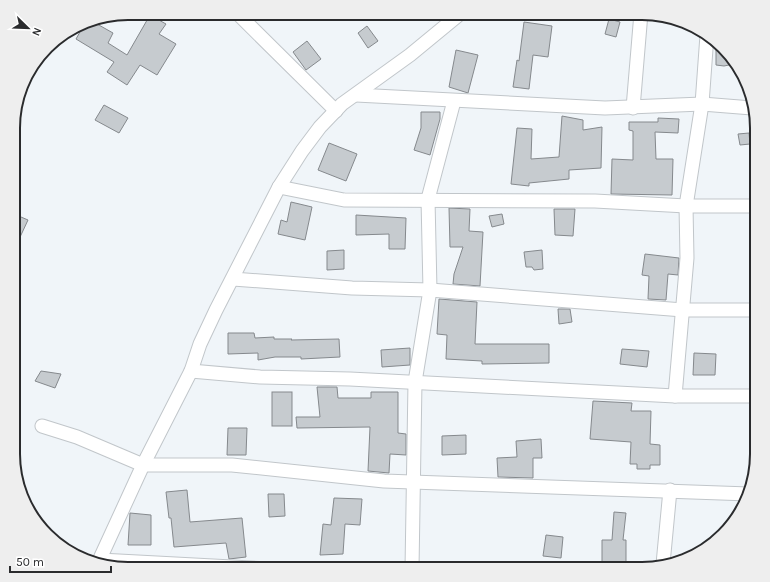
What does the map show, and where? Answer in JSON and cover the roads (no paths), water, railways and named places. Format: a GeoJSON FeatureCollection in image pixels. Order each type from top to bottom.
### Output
{"type":"FeatureCollection","features":[{"type":"Feature","properties":{"kind":"street"},"geometry":{"type":"LineString","coordinates":[[244,20],[336,110]]}},
{"type":"Feature","properties":{"kind":"street"},"geometry":{"type":"LineString","coordinates":[[101,558],[143,465],[191,371],[207,330],[279,187],[302,151],[320,127],[336,110],[410,55],[452,20]]}},
{"type":"Feature","properties":{"kind":"street"},"geometry":{"type":"LineString","coordinates":[[633,108],[640,20]]}},
{"type":"Feature","properties":{"kind":"street"},"geometry":{"type":"LineString","coordinates":[[675,396],[687,258],[686,206],[702,104],[707,41]]}},
{"type":"Feature","properties":{"kind":"street"},"geometry":{"type":"LineString","coordinates":[[356,95],[512,104],[633,108],[702,104],[748,108]]}},
{"type":"Feature","properties":{"kind":"street"},"geometry":{"type":"LineString","coordinates":[[412,562],[414,382],[430,290],[428,199],[454,101]]}},
{"type":"Feature","properties":{"kind":"street"},"geometry":{"type":"LineString","coordinates":[[279,187],[344,200],[428,199],[595,201],[686,206],[750,206]]}},
{"type":"Feature","properties":{"kind":"street"},"geometry":{"type":"LineString","coordinates":[[233,279],[352,288],[430,290],[683,310],[750,310]]}},
{"type":"Feature","properties":{"kind":"street"},"geometry":{"type":"LineString","coordinates":[[191,371],[260,377],[414,382],[675,396],[750,396]]}},
{"type":"Feature","properties":{"kind":"street"},"geometry":{"type":"LineString","coordinates":[[42,426],[77,437],[143,465],[232,465],[384,481],[742,494]]}},
{"type":"Feature","properties":{"kind":"street"},"geometry":{"type":"LineString","coordinates":[[663,559],[670,490]]}}]}
